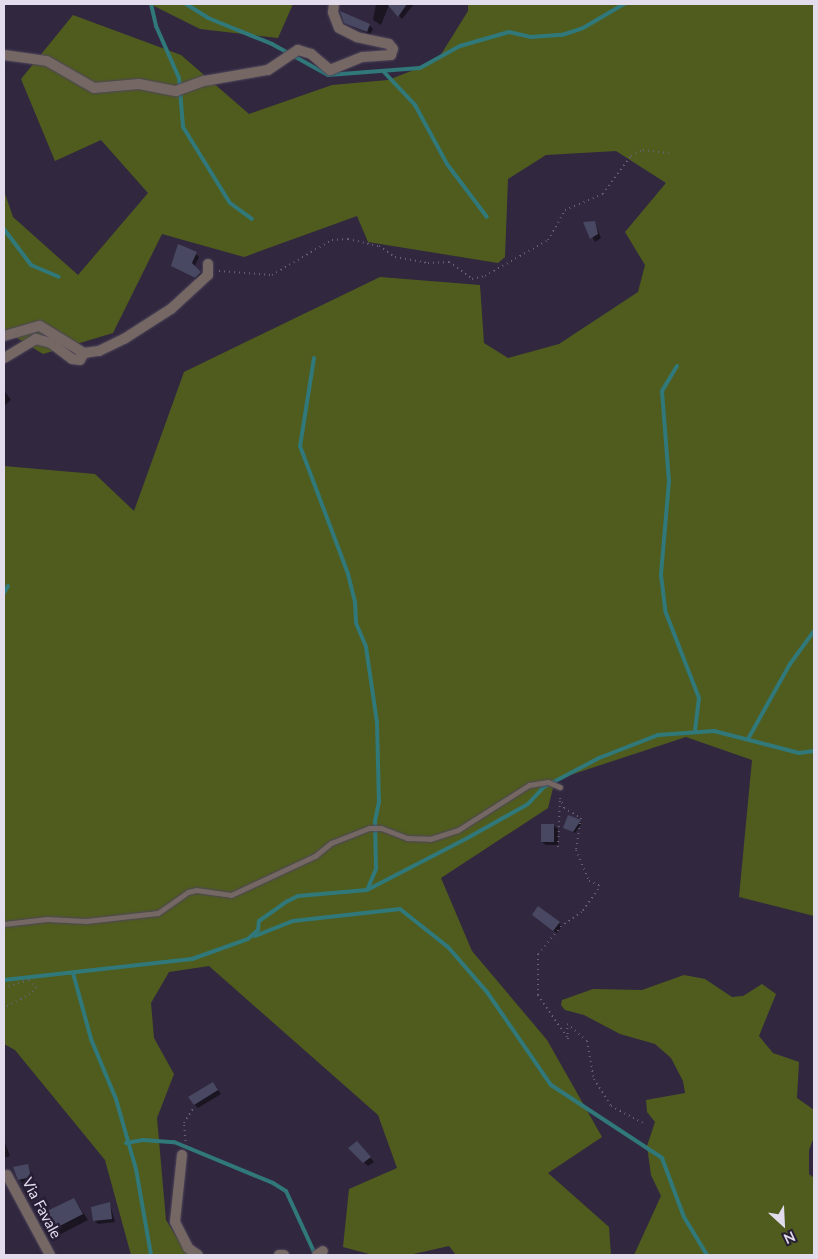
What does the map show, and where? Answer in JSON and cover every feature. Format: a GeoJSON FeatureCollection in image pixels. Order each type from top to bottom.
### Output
{"type":"FeatureCollection","features":[{"type":"Feature","properties":{"kind":"street"},"geometry":{"type":"LineString","coordinates":[[4,55],[47,61],[94,88],[139,84],[176,91],[232,75],[268,70],[298,50],[311,54],[330,70],[363,57],[391,55],[393,49],[388,44],[357,38],[339,28],[333,12],[334,4]]}},
{"type":"Feature","properties":{"kind":"street"},"geometry":{"type":"LineString","coordinates":[[4,336],[40,326],[84,353],[99,351],[142,328],[179,302],[208,267]]}},
{"type":"Feature","properties":{"kind":"street"},"geometry":{"type":"LineString","coordinates":[[4,358],[36,339],[51,343],[72,359],[80,360],[84,353]]}},
{"type":"Feature","properties":{"kind":"street"},"geometry":{"type":"LineString","coordinates":[[182,1155],[175,1222],[188,1248],[198,1255]]}},
{"type":"Feature","properties":{"kind":"street","name":"Via Favale"},"geometry":{"type":"LineString","coordinates":[[8,1174],[50,1255]]}},
{"type":"Feature","properties":{"kind":"street"},"geometry":{"type":"LineString","coordinates":[[278,1255],[284,1255]]}},
{"type":"Feature","properties":{"kind":"lane"},"geometry":{"type":"LineString","coordinates":[[4,924],[47,919],[86,921],[158,913],[188,892],[196,890],[231,896],[315,856],[331,844],[369,828],[381,828],[407,838],[430,839],[458,830],[529,785],[548,782],[560,787]]}},
{"type":"Feature","properties":{"kind":"path"},"geometry":{"type":"LineString","coordinates":[[208,267],[272,275],[332,240],[348,239],[379,246],[395,257],[428,263],[450,262],[472,278],[497,271],[548,240],[565,210],[604,194],[631,156],[643,150],[669,153]]}},
{"type":"Feature","properties":{"kind":"path"},"geometry":{"type":"LineString","coordinates":[[558,848],[560,787]]}},
{"type":"Feature","properties":{"kind":"path"},"geometry":{"type":"LineString","coordinates":[[560,798],[564,808],[581,818],[576,850],[589,881],[598,885],[598,889],[582,912],[561,926],[538,954],[538,996],[568,1039],[567,1024],[587,1041],[594,1079],[611,1106],[645,1124]]}},
{"type":"Feature","properties":{"kind":"path"},"geometry":{"type":"LineString","coordinates":[[4,988],[29,980],[36,987],[30,994],[4,1008]]}},
{"type":"Feature","properties":{"kind":"path"},"geometry":{"type":"LineString","coordinates":[[182,1155],[187,1143],[184,1123],[194,1107]]}},
{"type":"Feature","properties":{"kind":"green space"},"geometry":{"type":"Polygon","coordinates":[[[150,4],[293,4],[278,38],[200,29],[150,4]]]}},
{"type":"Feature","properties":{"kind":"green space"},"geometry":{"type":"Polygon","coordinates":[[[468,4],[814,4],[814,916],[739,897],[752,760],[686,737],[555,780],[548,808],[441,878],[472,951],[547,1040],[602,1137],[548,1173],[609,1227],[611,1255],[456,1255],[449,1246],[409,1255],[373,1255],[343,1247],[349,1189],[397,1168],[378,1115],[209,966],[169,972],[151,1003],[154,1038],[174,1074],[157,1118],[166,1220],[188,1255],[131,1255],[105,1160],[15,1050],[4,1044],[4,466],[95,474],[134,511],[184,372],[380,277],[480,285],[484,343],[508,358],[559,344],[638,292],[645,265],[625,232],[666,183],[616,151],[546,155],[508,179],[505,257],[498,263],[368,242],[357,216],[244,257],[162,234],[113,333],[43,354],[4,330],[4,191],[13,217],[78,275],[148,193],[101,140],[55,161],[21,79],[73,15],[181,55],[249,114],[332,85],[388,80],[437,61],[468,11],[468,4]]]}},
{"type":"Feature","properties":{"kind":"green space"},"geometry":{"type":"Polygon","coordinates":[[[684,975],[705,979],[732,997],[743,996],[762,984],[776,994],[759,1036],[773,1053],[799,1062],[797,1098],[814,1110],[814,1137],[809,1150],[809,1174],[814,1178],[814,1255],[634,1255],[661,1196],[651,1175],[647,1146],[655,1122],[647,1112],[646,1100],[685,1093],[683,1081],[671,1058],[655,1044],[620,1034],[584,1015],[565,1010],[561,1005],[562,1000],[593,989],[642,990],[684,975]]]}},
{"type":"Feature","properties":{"kind":"building"},"geometry":{"type":"Polygon","coordinates":[[[387,4],[407,4],[398,17],[387,4]]]}},
{"type":"Feature","properties":{"kind":"building"},"geometry":{"type":"Polygon","coordinates":[[[340,11],[370,24],[367,32],[344,23],[340,11]]]}},
{"type":"Feature","properties":{"kind":"building"},"geometry":{"type":"Polygon","coordinates":[[[595,221],[598,234],[590,239],[583,222],[595,221]]]}},
{"type":"Feature","properties":{"kind":"building"},"geometry":{"type":"Polygon","coordinates":[[[178,244],[197,252],[192,263],[201,272],[195,278],[171,266],[178,244]]]}},
{"type":"Feature","properties":{"kind":"building"},"geometry":{"type":"Polygon","coordinates":[[[568,815],[581,820],[573,832],[563,828],[568,815]]]}},
{"type":"Feature","properties":{"kind":"building"},"geometry":{"type":"Polygon","coordinates":[[[541,824],[554,824],[554,842],[541,842],[541,824]]]}},
{"type":"Feature","properties":{"kind":"building"},"geometry":{"type":"Polygon","coordinates":[[[538,906],[560,922],[553,931],[532,915],[538,906]]]}},
{"type":"Feature","properties":{"kind":"building"},"geometry":{"type":"Polygon","coordinates":[[[213,1082],[218,1090],[194,1105],[188,1097],[213,1082]]]}},
{"type":"Feature","properties":{"kind":"building"},"geometry":{"type":"Polygon","coordinates":[[[357,1141],[371,1157],[363,1163],[348,1148],[357,1141]]]}},
{"type":"Feature","properties":{"kind":"building"},"geometry":{"type":"Polygon","coordinates":[[[28,1164],[31,1177],[18,1180],[13,1167],[28,1164]]]}},
{"type":"Feature","properties":{"kind":"building"},"geometry":{"type":"Polygon","coordinates":[[[74,1198],[83,1214],[52,1230],[43,1213],[74,1198]]]}},
{"type":"Feature","properties":{"kind":"building"},"geometry":{"type":"Polygon","coordinates":[[[110,1202],[112,1219],[93,1221],[91,1207],[110,1202]]]}},
{"type":"Feature","properties":{"kind":"waterway"},"geometry":{"type":"LineString","coordinates":[[151,4],[156,26],[179,78],[183,127],[230,203],[252,219]]}},
{"type":"Feature","properties":{"kind":"waterway"},"geometry":{"type":"LineString","coordinates":[[186,4],[208,18],[272,44],[328,75],[420,68],[460,46],[509,32],[531,37],[562,35],[583,28],[624,4]]}},
{"type":"Feature","properties":{"kind":"waterway"},"geometry":{"type":"LineString","coordinates":[[383,71],[415,105],[447,164],[487,217]]}},
{"type":"Feature","properties":{"kind":"waterway"},"geometry":{"type":"LineString","coordinates":[[4,229],[31,265],[59,277]]}},
{"type":"Feature","properties":{"kind":"waterway"},"geometry":{"type":"LineString","coordinates":[[314,358],[300,446],[348,574],[355,602],[356,623],[366,647],[377,722],[379,802],[375,821],[376,869],[367,890]]}},
{"type":"Feature","properties":{"kind":"waterway"},"geometry":{"type":"LineString","coordinates":[[677,366],[662,391],[669,481],[661,575],[666,613],[699,698],[695,730]]}},
{"type":"Feature","properties":{"kind":"waterway"},"geometry":{"type":"LineString","coordinates":[[4,593],[8,586]]}},
{"type":"Feature","properties":{"kind":"waterway"},"geometry":{"type":"LineString","coordinates":[[748,739],[790,664],[814,631]]}},
{"type":"Feature","properties":{"kind":"waterway"},"geometry":{"type":"LineString","coordinates":[[4,980],[192,959],[248,939],[258,930],[259,921],[298,896],[367,890],[528,804],[544,787],[599,758],[658,735],[714,731],[799,753],[814,751]]}},
{"type":"Feature","properties":{"kind":"waterway"},"geometry":{"type":"LineString","coordinates":[[255,936],[293,921],[400,909],[448,947],[487,992],[551,1085],[662,1158],[684,1217],[707,1255]]}},
{"type":"Feature","properties":{"kind":"waterway"},"geometry":{"type":"LineString","coordinates":[[73,973],[91,1039],[116,1099],[136,1169],[151,1255]]}},
{"type":"Feature","properties":{"kind":"waterway"},"geometry":{"type":"LineString","coordinates":[[126,1143],[143,1140],[174,1142],[273,1183],[286,1191],[314,1252]]}}]}
